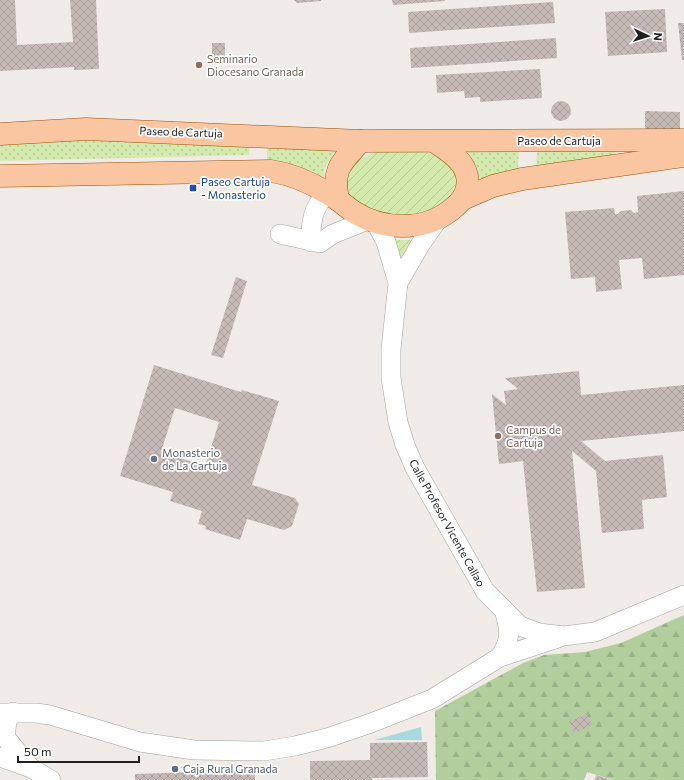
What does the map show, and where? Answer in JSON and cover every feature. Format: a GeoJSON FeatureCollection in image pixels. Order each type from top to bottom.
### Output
{"type":"FeatureCollection","features":[{"type":"Feature","properties":{"kind":"main road","name":"Paseo de Cartuja"},"geometry":{"type":"LineString","coordinates":[[0,134],[86,129],[435,142],[684,140]]}},
{"type":"Feature","properties":{"kind":"main road"},"geometry":{"type":"LineString","coordinates":[[333,192],[337,172],[342,162],[361,140]]}},
{"type":"Feature","properties":{"kind":"main road"},"geometry":{"type":"LineString","coordinates":[[435,142],[454,156],[466,171],[467,189],[463,199]]}},
{"type":"Feature","properties":{"kind":"main road"},"geometry":{"type":"LineString","coordinates":[[0,176],[271,171],[288,174],[333,192],[354,212],[372,222],[401,227],[438,219],[452,210],[463,199],[493,186],[522,179],[684,156]]}},
{"type":"Feature","properties":{"kind":"street"},"geometry":{"type":"LineString","coordinates":[[311,242],[310,225],[314,212],[318,203],[333,192]]}},
{"type":"Feature","properties":{"kind":"street","name":"Calle Profesor Vicente Callao"},"geometry":{"type":"LineString","coordinates":[[398,283],[420,245],[438,219]]}},
{"type":"Feature","properties":{"kind":"street"},"geometry":{"type":"LineString","coordinates":[[280,234],[320,243],[333,234],[372,222]]}},
{"type":"Feature","properties":{"kind":"street","name":"Calle Profesor Vicente Callao"},"geometry":{"type":"LineString","coordinates":[[372,222],[386,242],[398,283],[391,350],[391,378],[398,422],[405,445],[425,487],[484,591],[520,626],[539,633],[564,636],[595,632],[684,595]]}},
{"type":"Feature","properties":{"kind":"street"},"geometry":{"type":"LineString","coordinates":[[500,657],[508,645],[509,630],[505,612]]}},
{"type":"Feature","properties":{"kind":"street"},"geometry":{"type":"LineString","coordinates":[[31,768],[2,738],[7,722],[7,713],[50,715],[147,743],[194,750],[264,751],[295,746],[327,738],[371,723],[432,699],[500,657],[564,636]]}},
{"type":"Feature","properties":{"kind":"street"},"geometry":{"type":"LineString","coordinates":[[0,757],[31,768],[51,780]]}},
{"type":"Feature","properties":{"kind":"green space"},"geometry":{"type":"Polygon","coordinates":[[[74,137],[250,142],[249,155],[0,161],[0,142],[74,137]]]}},
{"type":"Feature","properties":{"kind":"green space"},"geometry":{"type":"Polygon","coordinates":[[[267,143],[339,145],[325,167],[324,177],[299,166],[267,161],[267,143]]]}},
{"type":"Feature","properties":{"kind":"green space"},"geometry":{"type":"Polygon","coordinates":[[[382,149],[414,149],[424,151],[445,161],[455,175],[456,183],[453,191],[446,199],[435,207],[413,215],[389,215],[368,208],[351,195],[347,187],[346,178],[351,168],[357,162],[382,149]]]}},
{"type":"Feature","properties":{"kind":"green space"},"geometry":{"type":"Polygon","coordinates":[[[519,149],[518,170],[481,182],[476,165],[467,150],[519,149]]]}},
{"type":"Feature","properties":{"kind":"green space"},"geometry":{"type":"Polygon","coordinates":[[[537,149],[615,149],[616,157],[536,168],[537,149]]]}},
{"type":"Feature","properties":{"kind":"green space"},"geometry":{"type":"Polygon","coordinates":[[[394,240],[415,240],[400,266],[394,240]]]}},
{"type":"Feature","properties":{"kind":"green space"},"geometry":{"type":"Polygon","coordinates":[[[684,615],[684,780],[614,780],[587,772],[584,780],[436,780],[435,711],[523,663],[544,655],[585,652],[621,643],[684,615]]]}},
{"type":"Feature","properties":{"kind":"water"},"geometry":{"type":"Polygon","coordinates":[[[421,727],[422,740],[374,740],[421,727]]]}},
{"type":"Feature","properties":{"kind":"building"},"geometry":{"type":"Polygon","coordinates":[[[0,0],[15,0],[17,45],[73,42],[70,0],[96,0],[99,69],[74,70],[74,67],[0,71],[0,0]]]}},
{"type":"Feature","properties":{"kind":"building"},"geometry":{"type":"Polygon","coordinates":[[[294,0],[321,0],[321,1],[297,3],[294,0]]]}},
{"type":"Feature","properties":{"kind":"building"},"geometry":{"type":"Polygon","coordinates":[[[392,0],[445,0],[445,1],[393,5],[392,0]]]}},
{"type":"Feature","properties":{"kind":"building"},"geometry":{"type":"Polygon","coordinates":[[[553,2],[555,23],[409,33],[408,12],[553,2]]]}},
{"type":"Feature","properties":{"kind":"building"},"geometry":{"type":"Polygon","coordinates":[[[665,9],[667,52],[608,56],[605,12],[665,9]]]}},
{"type":"Feature","properties":{"kind":"building"},"geometry":{"type":"Polygon","coordinates":[[[678,23],[684,23],[684,60],[682,60],[678,23]]]}},
{"type":"Feature","properties":{"kind":"building"},"geometry":{"type":"Polygon","coordinates":[[[556,38],[557,58],[411,68],[410,48],[556,38]]]}},
{"type":"Feature","properties":{"kind":"building"},"geometry":{"type":"Polygon","coordinates":[[[212,43],[225,43],[225,58],[212,58],[212,43]]]}},
{"type":"Feature","properties":{"kind":"building"},"geometry":{"type":"Polygon","coordinates":[[[540,69],[542,98],[480,102],[480,97],[465,98],[464,91],[437,93],[436,75],[540,69]]]}},
{"type":"Feature","properties":{"kind":"building"},"geometry":{"type":"Polygon","coordinates":[[[561,101],[568,104],[571,111],[568,118],[561,121],[554,118],[551,111],[554,104],[561,101]]]}},
{"type":"Feature","properties":{"kind":"building"},"geometry":{"type":"Polygon","coordinates":[[[645,111],[680,112],[680,130],[645,129],[645,111]]]}},
{"type":"Feature","properties":{"kind":"building"},"geometry":{"type":"Polygon","coordinates":[[[684,191],[684,275],[644,279],[642,258],[619,260],[622,289],[596,292],[595,277],[571,279],[565,212],[614,208],[615,214],[618,214],[621,211],[631,210],[634,213],[638,212],[637,196],[684,191]]]}},
{"type":"Feature","properties":{"kind":"building"},"geometry":{"type":"Polygon","coordinates":[[[236,277],[247,281],[223,358],[211,355],[236,277]]]}},
{"type":"Feature","properties":{"kind":"building","name":"Monasterio de La Cartuja"},"geometry":{"type":"Polygon","coordinates":[[[154,365],[241,392],[242,390],[279,401],[252,485],[295,498],[299,504],[292,526],[284,530],[247,519],[240,540],[205,529],[206,526],[198,524],[202,511],[170,501],[173,492],[120,476],[154,365]],[[175,408],[161,452],[205,466],[219,422],[175,408]]]}},
{"type":"Feature","properties":{"kind":"building"},"geometry":{"type":"Polygon","coordinates":[[[579,371],[581,395],[684,385],[684,431],[581,441],[605,461],[663,455],[667,497],[642,500],[644,529],[602,533],[596,471],[572,451],[585,588],[537,592],[523,461],[499,464],[492,394],[506,405],[504,391],[518,389],[505,378],[579,371]]]}},
{"type":"Feature","properties":{"kind":"building"},"geometry":{"type":"Polygon","coordinates":[[[588,714],[592,725],[574,733],[569,721],[588,714]]]}},
{"type":"Feature","properties":{"kind":"building"},"geometry":{"type":"Polygon","coordinates":[[[427,742],[428,777],[372,778],[372,780],[310,780],[310,761],[370,760],[370,743],[427,742]]]}},
{"type":"Feature","properties":{"kind":"building"},"geometry":{"type":"Polygon","coordinates":[[[255,770],[255,780],[135,780],[135,774],[255,770]]]}},
{"type":"Feature","properties":{"kind":"building"},"geometry":{"type":"Polygon","coordinates":[[[596,775],[612,780],[595,780],[596,775]]]}},
{"type":"Feature","properties":{"kind":"place","name":"Seminario Diocesano Granada"},"geometry":{"type":"Point","coordinates":[199,65]}},
{"type":"Feature","properties":{"kind":"place","name":"Paseo Cartuja - Monasterio"},"geometry":{"type":"Point","coordinates":[193,188]}},
{"type":"Feature","properties":{"kind":"place","name":"Campus de Cartuja"},"geometry":{"type":"Point","coordinates":[498,436]}},
{"type":"Feature","properties":{"kind":"place","name":"Monasterio de La Cartuja"},"geometry":{"type":"Point","coordinates":[154,459]}},
{"type":"Feature","properties":{"kind":"place","name":"Caja Rural Granada"},"geometry":{"type":"Point","coordinates":[175,769]}}]}
